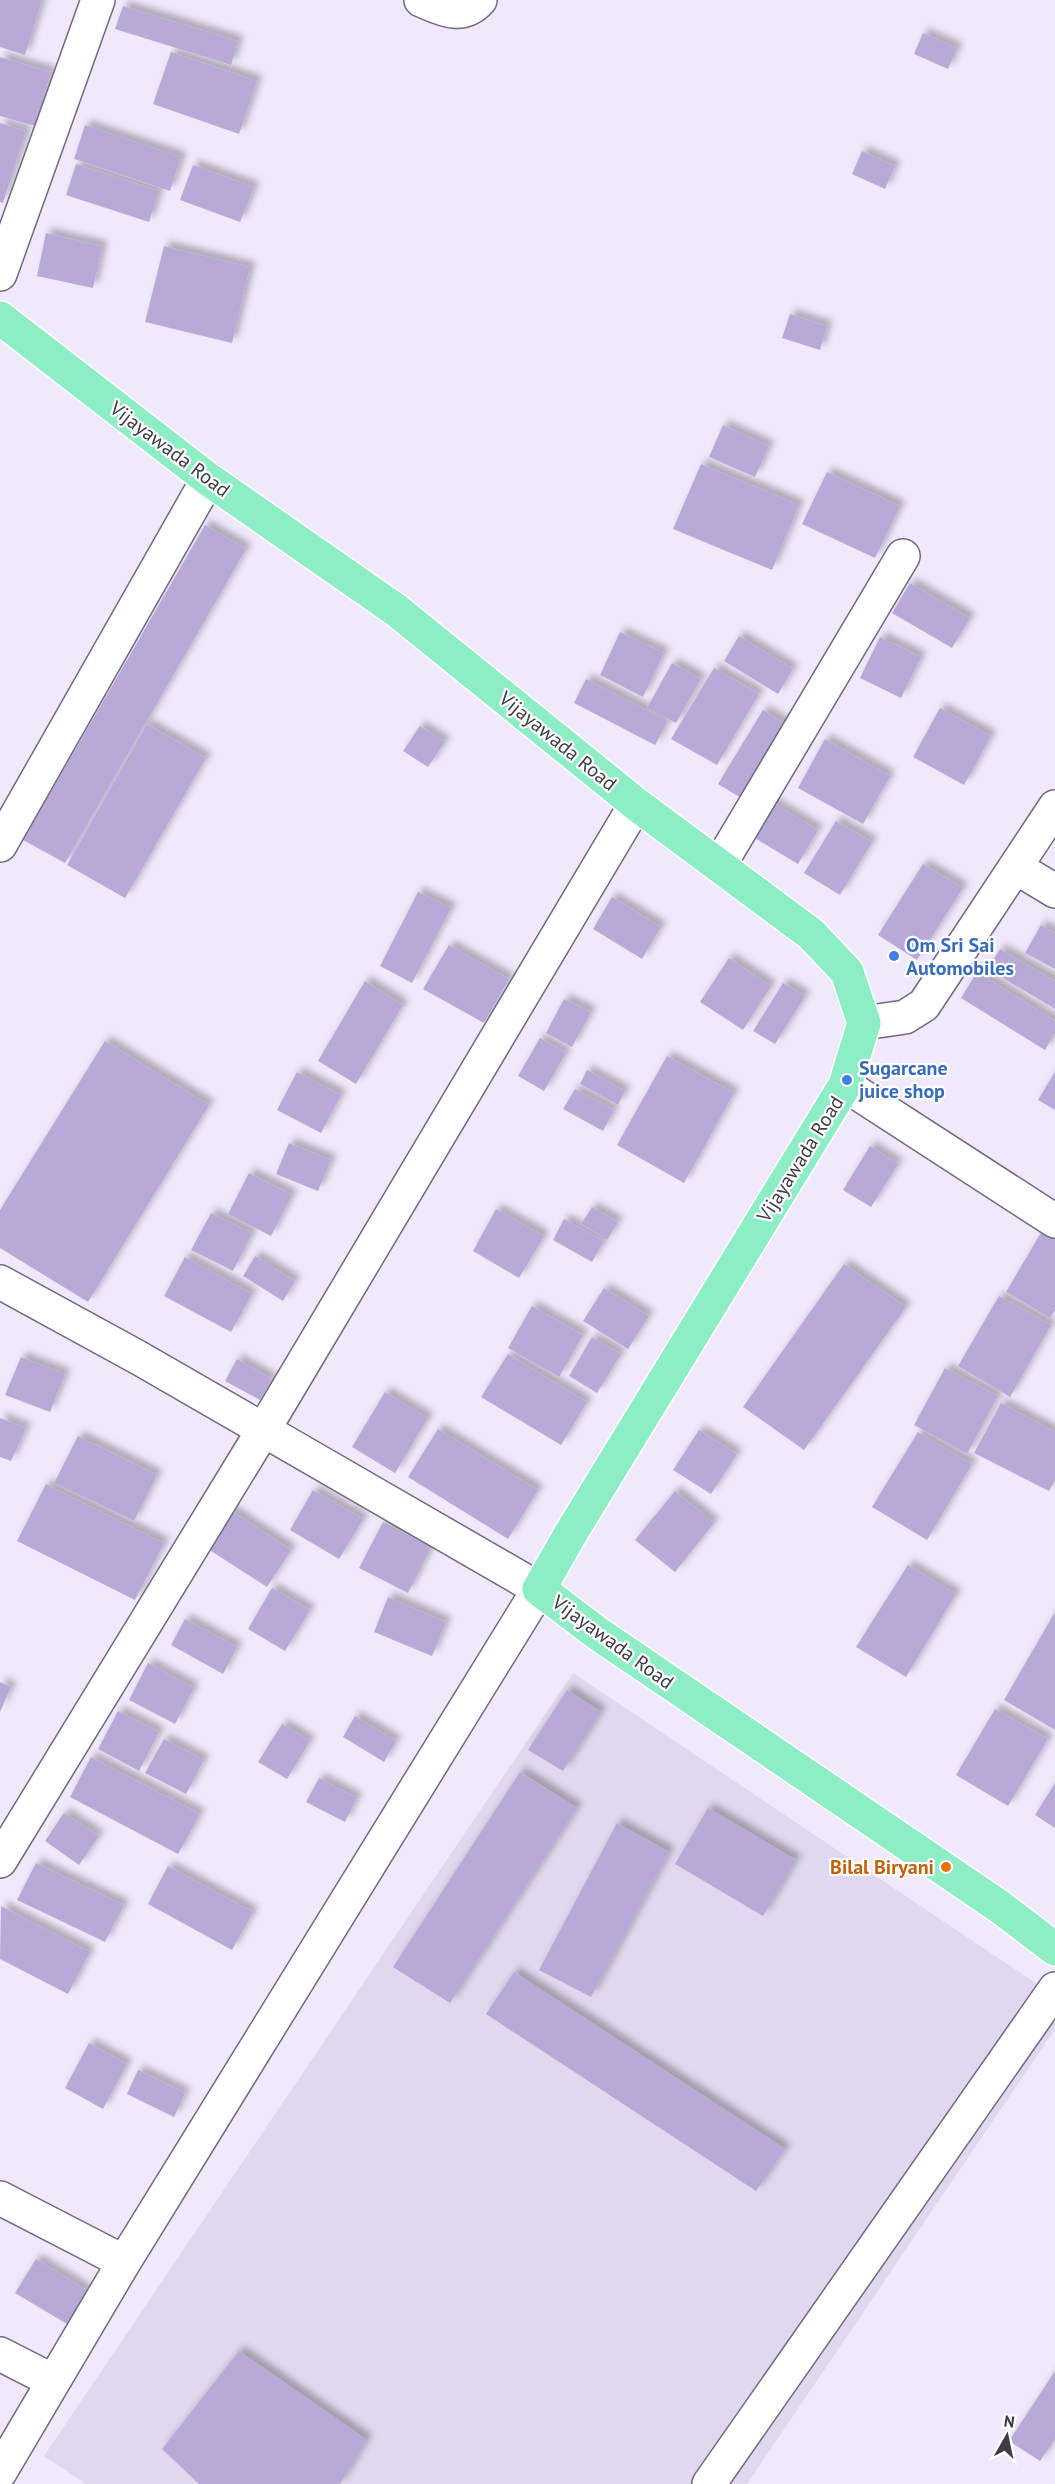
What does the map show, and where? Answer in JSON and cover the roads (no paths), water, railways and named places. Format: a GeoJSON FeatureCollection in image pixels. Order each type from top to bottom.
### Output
{"type":"FeatureCollection","features":[{"type":"Feature","properties":{"kind":"main road","name":"Vijayawada Road"},"geometry":{"type":"LineString","coordinates":[[0,318],[208,479],[396,610],[636,804],[720,864],[811,934],[847,972],[864,1023],[845,1085],[539,1589],[597,1633],[1000,1908],[1055,1949]]}},
{"type":"Feature","properties":{"kind":"street"},"geometry":{"type":"LineString","coordinates":[[0,274],[98,0]]}},
{"type":"Feature","properties":{"kind":"street"},"geometry":{"type":"LineString","coordinates":[[421,0],[448,12],[464,12],[480,0]]}},
{"type":"Feature","properties":{"kind":"street"},"geometry":{"type":"LineString","coordinates":[[0,845],[208,479]]}},
{"type":"Feature","properties":{"kind":"street"},"geometry":{"type":"LineString","coordinates":[[720,864],[903,556]]}},
{"type":"Feature","properties":{"kind":"street"},"geometry":{"type":"LineString","coordinates":[[0,1861],[264,1429],[636,804]]}},
{"type":"Feature","properties":{"kind":"street"},"geometry":{"type":"LineString","coordinates":[[864,1023],[905,1017],[924,1005],[1017,868],[1055,807]]}},
{"type":"Feature","properties":{"kind":"street"},"geometry":{"type":"LineString","coordinates":[[1017,868],[1055,891]]}},
{"type":"Feature","properties":{"kind":"street"},"geometry":{"type":"LineString","coordinates":[[845,1085],[1055,1221]]}},
{"type":"Feature","properties":{"kind":"street"},"geometry":{"type":"LineString","coordinates":[[0,1282],[264,1429],[539,1589],[124,2262],[0,2472]]}},
{"type":"Feature","properties":{"kind":"street"},"geometry":{"type":"LineString","coordinates":[[709,2484],[1055,1989]]}},
{"type":"Feature","properties":{"kind":"street"},"geometry":{"type":"LineString","coordinates":[[0,2198],[124,2262]]}},
{"type":"Feature","properties":{"kind":"street"},"geometry":{"type":"LineString","coordinates":[[0,2354],[53,2381]]}},
{"type":"Feature","properties":{"kind":"place","name":"Om Sri Sai Automobiles"},"geometry":{"type":"Point","coordinates":[894,956]}},
{"type":"Feature","properties":{"kind":"place","name":"Sugarcane juice shop"},"geometry":{"type":"Point","coordinates":[847,1080]}},
{"type":"Feature","properties":{"kind":"place","name":"Bilal Biryani"},"geometry":{"type":"Point","coordinates":[946,1867]}}]}
